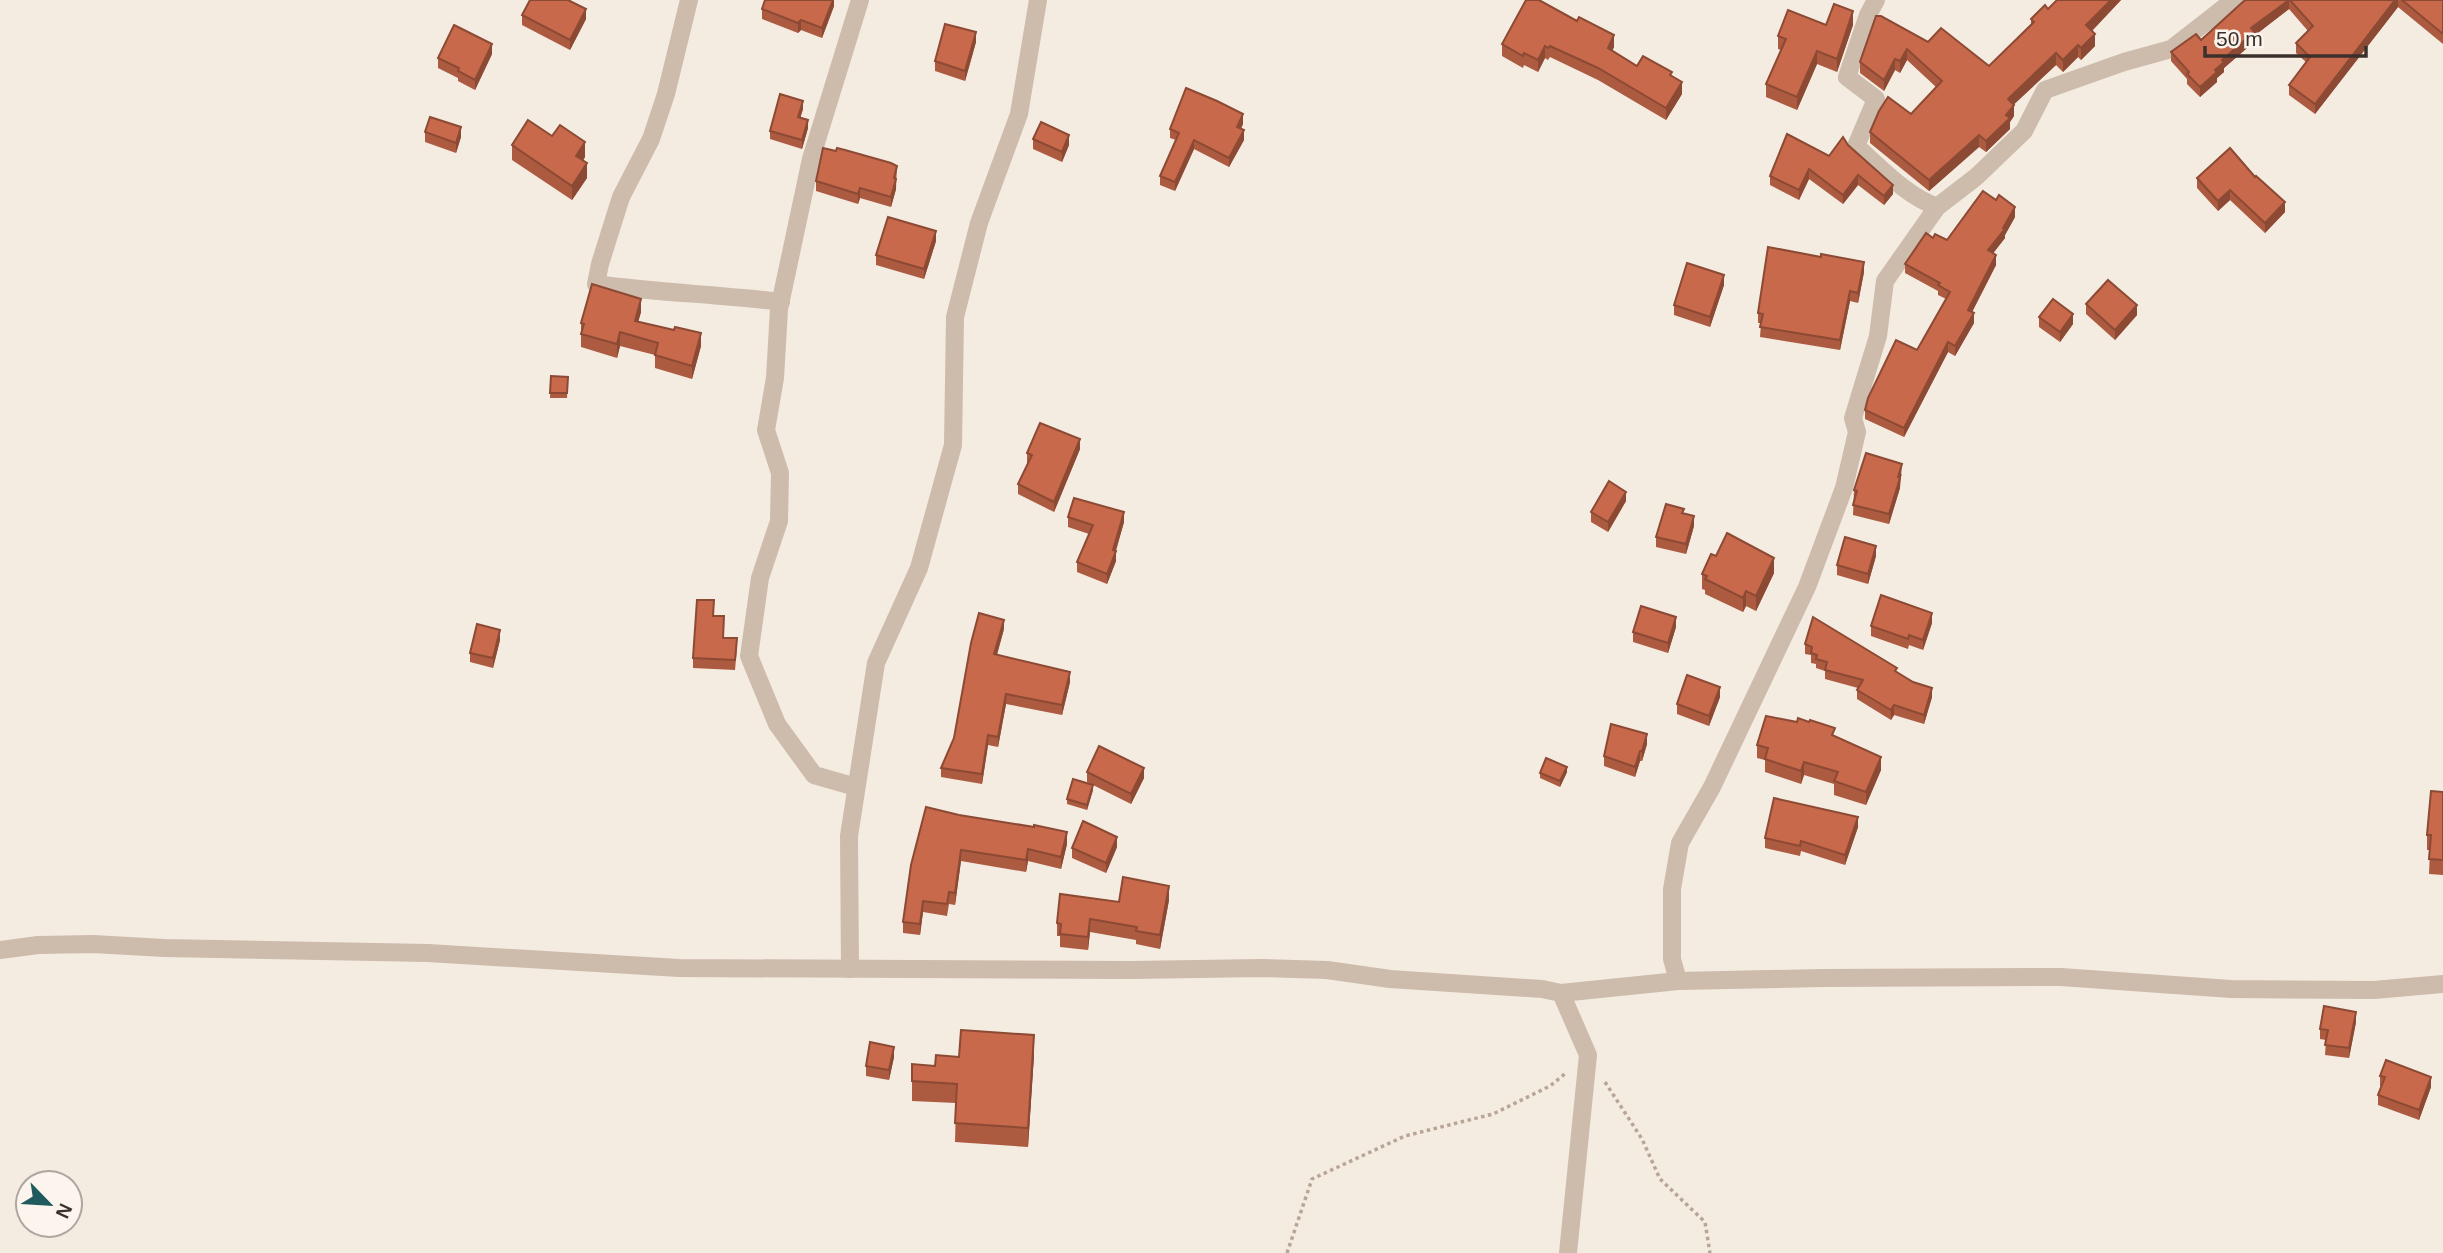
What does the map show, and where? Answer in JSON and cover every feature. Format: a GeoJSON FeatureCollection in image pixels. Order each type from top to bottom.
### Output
{"type":"FeatureCollection","features":[{"type":"Feature","properties":{"kind":"street"},"geometry":{"type":"LineString","coordinates":[[690,0],[666,94],[651,139],[621,197],[596,284],[781,302]]}},
{"type":"Feature","properties":{"kind":"street"},"geometry":{"type":"LineString","coordinates":[[856,787],[814,775],[777,724],[749,656],[760,579],[779,521],[779,473],[766,430],[775,378],[781,302],[811,159],[860,0]]}},
{"type":"Feature","properties":{"kind":"street"},"geometry":{"type":"LineString","coordinates":[[849,969],[849,836],[876,663],[919,568],[953,445],[955,317],[979,223],[1019,114],[1038,0]]}},
{"type":"Feature","properties":{"kind":"street"},"geometry":{"type":"LineString","coordinates":[[1876,0],[1868,15],[1847,76],[1876,99],[1856,146],[1905,190],[1923,202],[1937,207]]}},
{"type":"Feature","properties":{"kind":"street"},"geometry":{"type":"LineString","coordinates":[[1678,981],[1672,959],[1672,889],[1680,843],[1712,787],[1807,587],[1844,488],[1857,432],[1853,418],[1878,336],[1885,281],[1937,207],[1976,177],[2024,131],[2045,90],[2124,62],[2171,49],[2234,0]]}},
{"type":"Feature","properties":{"kind":"street"},"geometry":{"type":"LineString","coordinates":[[0,950],[38,945],[93,944],[428,953],[679,968],[1327,970],[1390,979],[1542,989],[1561,993],[1678,981],[1822,978],[2061,977],[2231,989],[2374,989],[2443,984]]}},
{"type":"Feature","properties":{"kind":"street"},"geometry":{"type":"LineString","coordinates":[[1561,993],[1588,1055],[1568,1253]]}},
{"type":"Feature","properties":{"kind":"path"},"geometry":{"type":"LineString","coordinates":[[1287,1253],[1312,1179],[1405,1136],[1493,1114],[1550,1086],[1588,1055],[1642,1139],[1660,1179],[1705,1222],[1710,1253]]}},
{"type":"Feature","properties":{"kind":"building"},"geometry":{"type":"Polygon","coordinates":[[[530,0],[568,0],[586,9],[570,40],[522,15],[530,0]]]}},
{"type":"Feature","properties":{"kind":"building"},"geometry":{"type":"Polygon","coordinates":[[[765,0],[833,0],[822,28],[801,20],[798,23],[762,9],[765,0]]]}},
{"type":"Feature","properties":{"kind":"building"},"geometry":{"type":"Polygon","coordinates":[[[1526,0],[1539,0],[1577,21],[1579,17],[1614,35],[1608,48],[1637,66],[1643,56],[1672,72],[1670,75],[1682,82],[1666,108],[1598,68],[1550,46],[1545,46],[1538,60],[1524,53],[1523,56],[1502,44],[1526,0]]]}},
{"type":"Feature","properties":{"kind":"building"},"geometry":{"type":"Polygon","coordinates":[[[2057,0],[2111,0],[2086,25],[2095,34],[2081,48],[2078,45],[2063,60],[2056,53],[2008,99],[2014,105],[2006,115],[2010,118],[1986,141],[1979,135],[1929,180],[1870,132],[1888,97],[1911,114],[1942,81],[1907,49],[1900,61],[1895,59],[1884,80],[1860,62],[1876,16],[1881,16],[1928,42],[1941,28],[1989,66],[2034,22],[2031,19],[2045,5],[2048,9],[2057,0]]]}},
{"type":"Feature","properties":{"kind":"building"},"geometry":{"type":"Polygon","coordinates":[[[2245,0],[2289,0],[2251,28],[2254,32],[2222,60],[2224,62],[2215,70],[2217,72],[2200,87],[2171,52],[2196,34],[2201,40],[2245,0]]]}},
{"type":"Feature","properties":{"kind":"building"},"geometry":{"type":"Polygon","coordinates":[[[2290,0],[2395,0],[2315,104],[2289,85],[2310,57],[2296,43],[2313,26],[2290,0]]]}},
{"type":"Feature","properties":{"kind":"building"},"geometry":{"type":"Polygon","coordinates":[[[2402,0],[2443,0],[2443,34],[2402,0]]]}},
{"type":"Feature","properties":{"kind":"building"},"geometry":{"type":"Polygon","coordinates":[[[1834,4],[1853,11],[1837,59],[1817,51],[1797,97],[1766,84],[1786,39],[1778,36],[1788,10],[1826,25],[1834,4]]]}},
{"type":"Feature","properties":{"kind":"building"},"geometry":{"type":"Polygon","coordinates":[[[945,24],[976,32],[965,71],[935,61],[945,24]]]}},
{"type":"Feature","properties":{"kind":"building"},"geometry":{"type":"Polygon","coordinates":[[[454,25],[492,44],[475,80],[458,71],[459,68],[438,58],[454,25]]]}},
{"type":"Feature","properties":{"kind":"building"},"geometry":{"type":"Polygon","coordinates":[[[1186,88],[1243,114],[1237,127],[1244,130],[1229,158],[1194,140],[1175,182],[1160,176],[1179,133],[1170,129],[1186,88]]]}},
{"type":"Feature","properties":{"kind":"building"},"geometry":{"type":"Polygon","coordinates":[[[780,94],[803,101],[798,117],[808,120],[802,140],[770,131],[780,94]]]}},
{"type":"Feature","properties":{"kind":"building"},"geometry":{"type":"Polygon","coordinates":[[[430,117],[461,127],[456,143],[425,132],[430,117]]]}},
{"type":"Feature","properties":{"kind":"building"},"geometry":{"type":"Polygon","coordinates":[[[528,120],[552,136],[560,125],[585,142],[576,156],[587,163],[572,186],[512,145],[528,120]]]}},
{"type":"Feature","properties":{"kind":"building"},"geometry":{"type":"Polygon","coordinates":[[[1041,122],[1069,135],[1062,152],[1033,139],[1041,122]]]}},
{"type":"Feature","properties":{"kind":"building"},"geometry":{"type":"Polygon","coordinates":[[[1787,134],[1829,156],[1843,137],[1848,145],[1893,185],[1884,196],[1858,175],[1843,195],[1809,169],[1799,190],[1770,176],[1787,134]]]}},
{"type":"Feature","properties":{"kind":"building"},"geometry":{"type":"Polygon","coordinates":[[[823,148],[836,151],[837,148],[897,166],[891,197],[860,188],[858,194],[816,181],[823,148]]]}},
{"type":"Feature","properties":{"kind":"building"},"geometry":{"type":"Polygon","coordinates":[[[2230,148],[2255,177],[2285,202],[2265,223],[2230,190],[2218,201],[2197,178],[2230,148]]]}},
{"type":"Feature","properties":{"kind":"building"},"geometry":{"type":"Polygon","coordinates":[[[1983,191],[1996,200],[1999,195],[2015,207],[2003,228],[2005,229],[1988,250],[1996,255],[1968,310],[1974,313],[1955,346],[1948,342],[1904,428],[1865,410],[1868,398],[1896,340],[1917,350],[1950,292],[1938,285],[1940,283],[1905,264],[1926,233],[1933,238],[1935,234],[1947,240],[1983,191]]]}},
{"type":"Feature","properties":{"kind":"building"},"geometry":{"type":"Polygon","coordinates":[[[888,217],[936,231],[924,269],[876,255],[888,217]]]}},
{"type":"Feature","properties":{"kind":"building"},"geometry":{"type":"Polygon","coordinates":[[[1768,247],[1864,262],[1858,293],[1850,291],[1840,340],[1760,327],[1763,314],[1758,313],[1768,247]]]}},
{"type":"Feature","properties":{"kind":"building"},"geometry":{"type":"Polygon","coordinates":[[[1687,263],[1724,275],[1710,317],[1674,305],[1687,263]]]}},
{"type":"Feature","properties":{"kind":"building"},"geometry":{"type":"Polygon","coordinates":[[[2108,280],[2137,305],[2115,330],[2086,304],[2108,280]]]}},
{"type":"Feature","properties":{"kind":"building"},"geometry":{"type":"Polygon","coordinates":[[[592,284],[641,299],[635,321],[701,333],[692,366],[655,355],[658,343],[620,332],[617,344],[581,334],[584,324],[581,323],[592,284]]]}},
{"type":"Feature","properties":{"kind":"building"},"geometry":{"type":"Polygon","coordinates":[[[2053,299],[2073,314],[2060,332],[2039,317],[2053,299]]]}},
{"type":"Feature","properties":{"kind":"building"},"geometry":{"type":"Polygon","coordinates":[[[551,376],[568,377],[567,393],[550,393],[551,376]]]}},
{"type":"Feature","properties":{"kind":"building"},"geometry":{"type":"Polygon","coordinates":[[[1040,423],[1080,439],[1054,502],[1018,484],[1032,455],[1027,453],[1040,423]]]}},
{"type":"Feature","properties":{"kind":"building"},"geometry":{"type":"Polygon","coordinates":[[[1866,453],[1902,464],[1889,514],[1853,505],[1857,491],[1854,490],[1866,453]]]}},
{"type":"Feature","properties":{"kind":"building"},"geometry":{"type":"Polygon","coordinates":[[[1609,481],[1626,492],[1608,522],[1591,512],[1609,481]]]}},
{"type":"Feature","properties":{"kind":"building"},"geometry":{"type":"Polygon","coordinates":[[[1074,498],[1124,512],[1113,550],[1116,551],[1107,574],[1077,562],[1093,525],[1068,517],[1074,498]]]}},
{"type":"Feature","properties":{"kind":"building"},"geometry":{"type":"Polygon","coordinates":[[[1666,504],[1684,509],[1682,513],[1694,516],[1686,544],[1656,537],[1666,504]]]}},
{"type":"Feature","properties":{"kind":"building"},"geometry":{"type":"Polygon","coordinates":[[[1727,533],[1774,558],[1756,596],[1746,591],[1743,598],[1705,579],[1707,576],[1702,574],[1711,554],[1716,556],[1727,533]]]}},
{"type":"Feature","properties":{"kind":"building"},"geometry":{"type":"Polygon","coordinates":[[[1845,537],[1876,546],[1868,574],[1837,565],[1845,537]]]}},
{"type":"Feature","properties":{"kind":"building"},"geometry":{"type":"Polygon","coordinates":[[[1881,595],[1932,613],[1923,640],[1909,635],[1908,639],[1871,626],[1881,595]]]}},
{"type":"Feature","properties":{"kind":"building"},"geometry":{"type":"Polygon","coordinates":[[[697,600],[714,600],[713,616],[724,616],[723,638],[737,638],[735,660],[693,658],[697,600]]]}},
{"type":"Feature","properties":{"kind":"building"},"geometry":{"type":"Polygon","coordinates":[[[1641,606],[1676,617],[1668,643],[1633,632],[1641,606]]]}},
{"type":"Feature","properties":{"kind":"building"},"geometry":{"type":"Polygon","coordinates":[[[979,613],[1004,620],[994,654],[1070,672],[1062,705],[1006,694],[998,737],[988,735],[982,774],[941,768],[954,738],[979,613]]]}},
{"type":"Feature","properties":{"kind":"building"},"geometry":{"type":"Polygon","coordinates":[[[1813,617],[1897,668],[1895,671],[1913,682],[1932,688],[1924,715],[1894,705],[1891,710],[1857,690],[1863,680],[1825,670],[1827,662],[1816,659],[1817,655],[1811,653],[1812,647],[1805,644],[1813,617]]]}},
{"type":"Feature","properties":{"kind":"building"},"geometry":{"type":"Polygon","coordinates":[[[477,624],[500,630],[493,658],[470,653],[477,624]]]}},
{"type":"Feature","properties":{"kind":"building"},"geometry":{"type":"Polygon","coordinates":[[[1687,675],[1720,687],[1709,716],[1677,704],[1687,675]]]}},
{"type":"Feature","properties":{"kind":"building"},"geometry":{"type":"Polygon","coordinates":[[[1766,716],[1797,722],[1798,718],[1809,722],[1810,720],[1835,728],[1832,735],[1881,757],[1866,792],[1834,781],[1838,772],[1804,762],[1801,771],[1765,759],[1768,748],[1757,745],[1766,716]]]}},
{"type":"Feature","properties":{"kind":"building"},"geometry":{"type":"Polygon","coordinates":[[[1611,724],[1647,734],[1635,767],[1604,756],[1611,724]]]}},
{"type":"Feature","properties":{"kind":"building"},"geometry":{"type":"Polygon","coordinates":[[[1099,746],[1144,768],[1131,794],[1087,772],[1099,746]]]}},
{"type":"Feature","properties":{"kind":"building"},"geometry":{"type":"Polygon","coordinates":[[[1546,758],[1567,767],[1560,781],[1540,773],[1546,758]]]}},
{"type":"Feature","properties":{"kind":"building"},"geometry":{"type":"Polygon","coordinates":[[[1073,779],[1093,785],[1087,805],[1067,799],[1073,779]]]}},
{"type":"Feature","properties":{"kind":"building"},"geometry":{"type":"Polygon","coordinates":[[[2431,791],[2443,792],[2443,860],[2429,859],[2431,835],[2427,835],[2431,791]]]}},
{"type":"Feature","properties":{"kind":"building"},"geometry":{"type":"Polygon","coordinates":[[[1774,798],[1858,817],[1845,855],[1801,841],[1800,846],[1765,838],[1774,798]]]}},
{"type":"Feature","properties":{"kind":"building"},"geometry":{"type":"Polygon","coordinates":[[[926,807],[959,815],[1067,832],[1061,857],[1028,849],[1026,860],[961,850],[955,893],[949,892],[947,904],[923,901],[920,924],[903,922],[911,865],[926,807]]]}},
{"type":"Feature","properties":{"kind":"building"},"geometry":{"type":"Polygon","coordinates":[[[1083,821],[1117,837],[1106,863],[1072,848],[1083,821]]]}},
{"type":"Feature","properties":{"kind":"building"},"geometry":{"type":"Polygon","coordinates":[[[1123,877],[1169,886],[1160,935],[1136,931],[1137,927],[1090,919],[1088,937],[1060,934],[1061,924],[1057,923],[1060,894],[1119,902],[1123,877]]]}},
{"type":"Feature","properties":{"kind":"building"},"geometry":{"type":"Polygon","coordinates":[[[2324,1006],[2356,1012],[2349,1048],[2325,1045],[2328,1030],[2320,1029],[2324,1006]]]}},
{"type":"Feature","properties":{"kind":"building"},"geometry":{"type":"Polygon","coordinates":[[[961,1030],[1034,1035],[1028,1128],[955,1123],[957,1084],[912,1081],[912,1064],[935,1066],[936,1055],[959,1057],[961,1030]]]}},
{"type":"Feature","properties":{"kind":"building"},"geometry":{"type":"Polygon","coordinates":[[[870,1042],[894,1047],[889,1070],[866,1066],[870,1042]]]}},
{"type":"Feature","properties":{"kind":"building"},"geometry":{"type":"Polygon","coordinates":[[[2386,1060],[2431,1077],[2419,1110],[2378,1095],[2385,1077],[2380,1076],[2386,1060]]]}}]}
